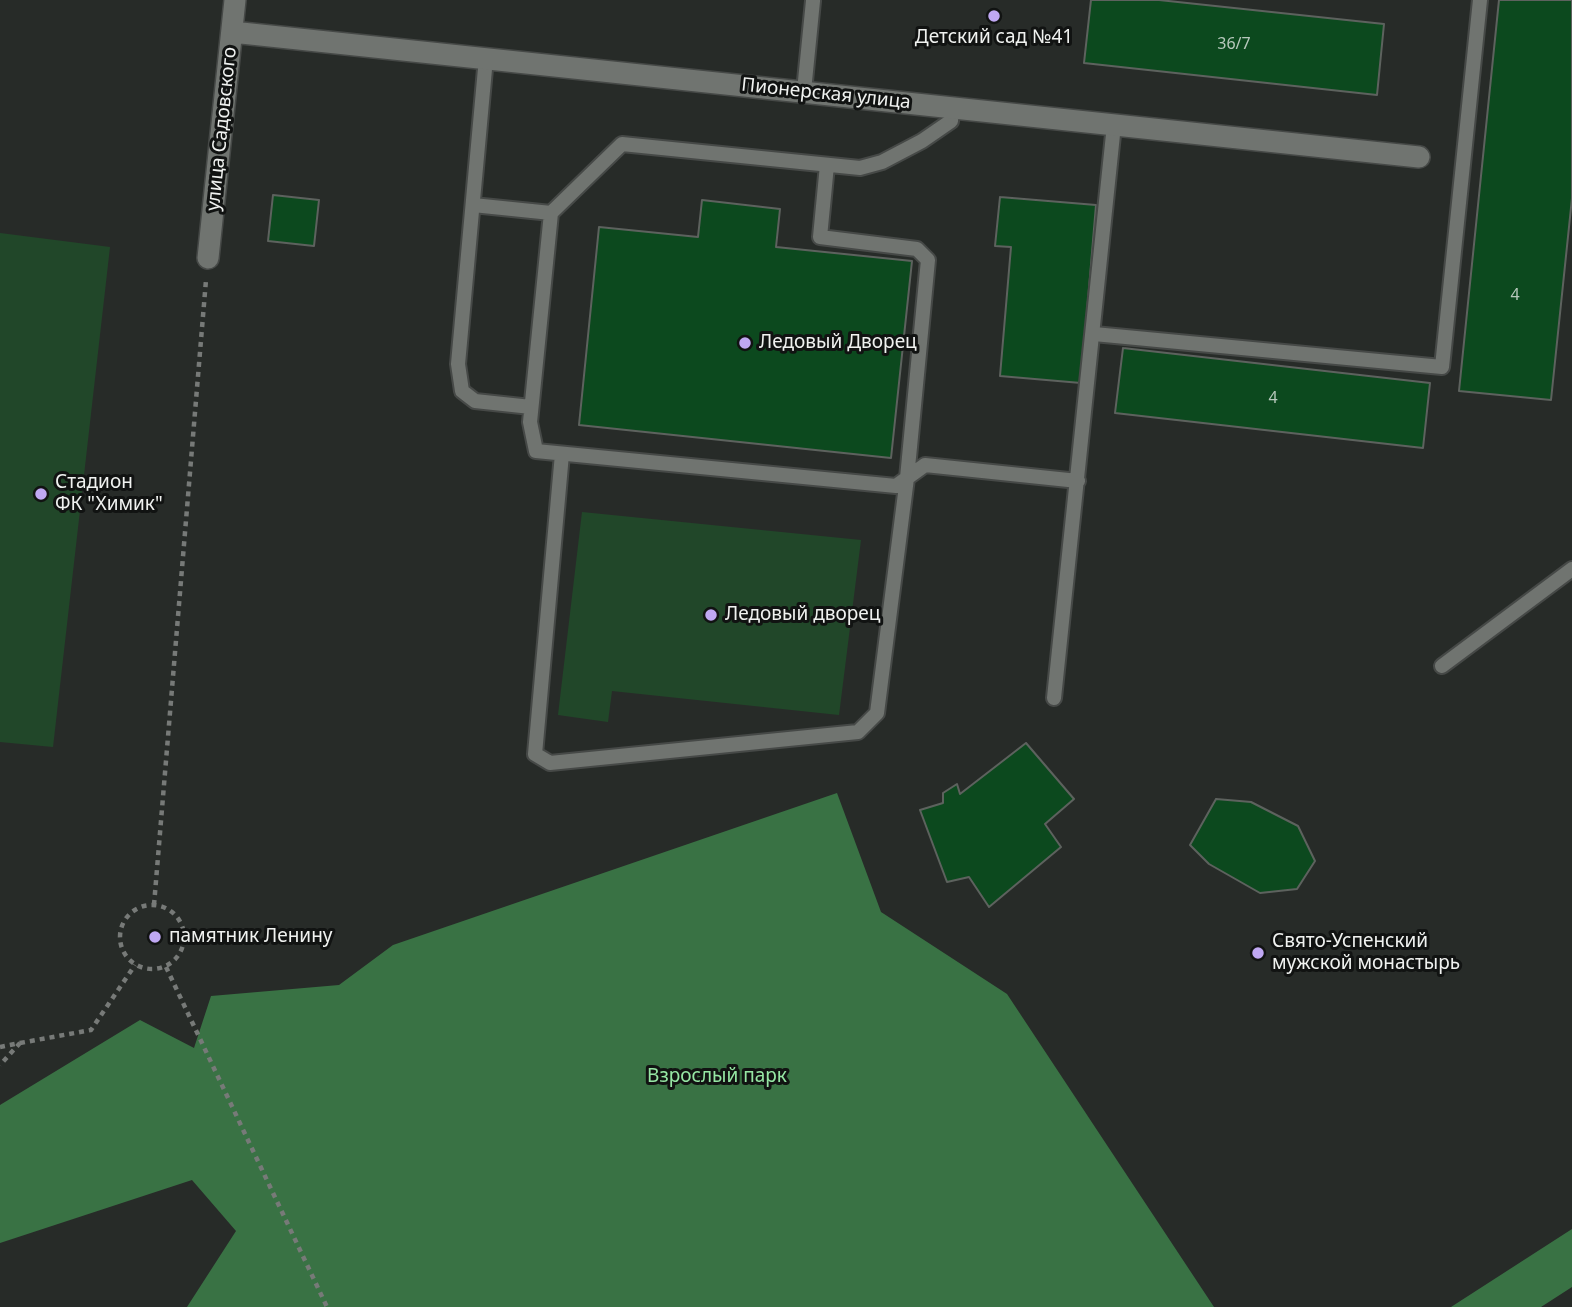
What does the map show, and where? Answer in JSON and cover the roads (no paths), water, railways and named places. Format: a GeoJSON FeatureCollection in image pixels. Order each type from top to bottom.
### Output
{"type":"FeatureCollection","features":[{"type":"Feature","properties":{"kind":"street","name":"улица Садовского"},"geometry":{"type":"LineString","coordinates":[[208,258],[235,0]]}},
{"type":"Feature","properties":{"kind":"street","name":"Пионерская улица"},"geometry":{"type":"LineString","coordinates":[[232,32],[1419,157]]}},
{"type":"Feature","properties":{"kind":"lane"},"geometry":{"type":"LineString","coordinates":[[1094,334],[1442,367],[1480,0]]}},
{"type":"Feature","properties":{"kind":"lane"},"geometry":{"type":"LineString","coordinates":[[804,91],[813,1]]}},
{"type":"Feature","properties":{"kind":"lane"},"geometry":{"type":"LineString","coordinates":[[486,58],[458,364],[462,391],[475,401],[531,407]]}},
{"type":"Feature","properties":{"kind":"lane"},"geometry":{"type":"LineString","coordinates":[[952,107],[951,121],[882,162],[860,169],[622,144],[551,213],[530,422],[536,451],[896,486],[925,465],[1078,481]]}},
{"type":"Feature","properties":{"kind":"lane"},"geometry":{"type":"LineString","coordinates":[[1054,698],[1114,125]]}},
{"type":"Feature","properties":{"kind":"lane"},"geometry":{"type":"LineString","coordinates":[[562,454],[535,754],[550,763],[858,732],[877,713],[907,478],[928,260],[917,250],[820,237],[827,165]]}},
{"type":"Feature","properties":{"kind":"lane"},"geometry":{"type":"LineString","coordinates":[[473,205],[551,213]]}},
{"type":"Feature","properties":{"kind":"lane"},"geometry":{"type":"LineString","coordinates":[[1442,666],[1572,569]]}},
{"type":"Feature","properties":{"kind":"place","name":"Детский сад №41"},"geometry":{"type":"Point","coordinates":[994,16]}},
{"type":"Feature","properties":{"kind":"place","name":"Ледовый Дворец"},"geometry":{"type":"Point","coordinates":[745,343]}},
{"type":"Feature","properties":{"kind":"place","name":"Стадион ФК \"Химик\""},"geometry":{"type":"Point","coordinates":[41,494]}},
{"type":"Feature","properties":{"kind":"place","name":"Ледовый дворец"},"geometry":{"type":"Point","coordinates":[711,615]}},
{"type":"Feature","properties":{"kind":"place","name":"памятник Ленину"},"geometry":{"type":"Point","coordinates":[155,937]}},
{"type":"Feature","properties":{"kind":"place","name":"Свято-Успенский мужской монастырь"},"geometry":{"type":"Point","coordinates":[1258,953]}},
{"type":"Feature","properties":{"kind":"park label","name":"Взрослый парк"},"geometry":{"type":"Point","coordinates":[717,1077]}}]}
